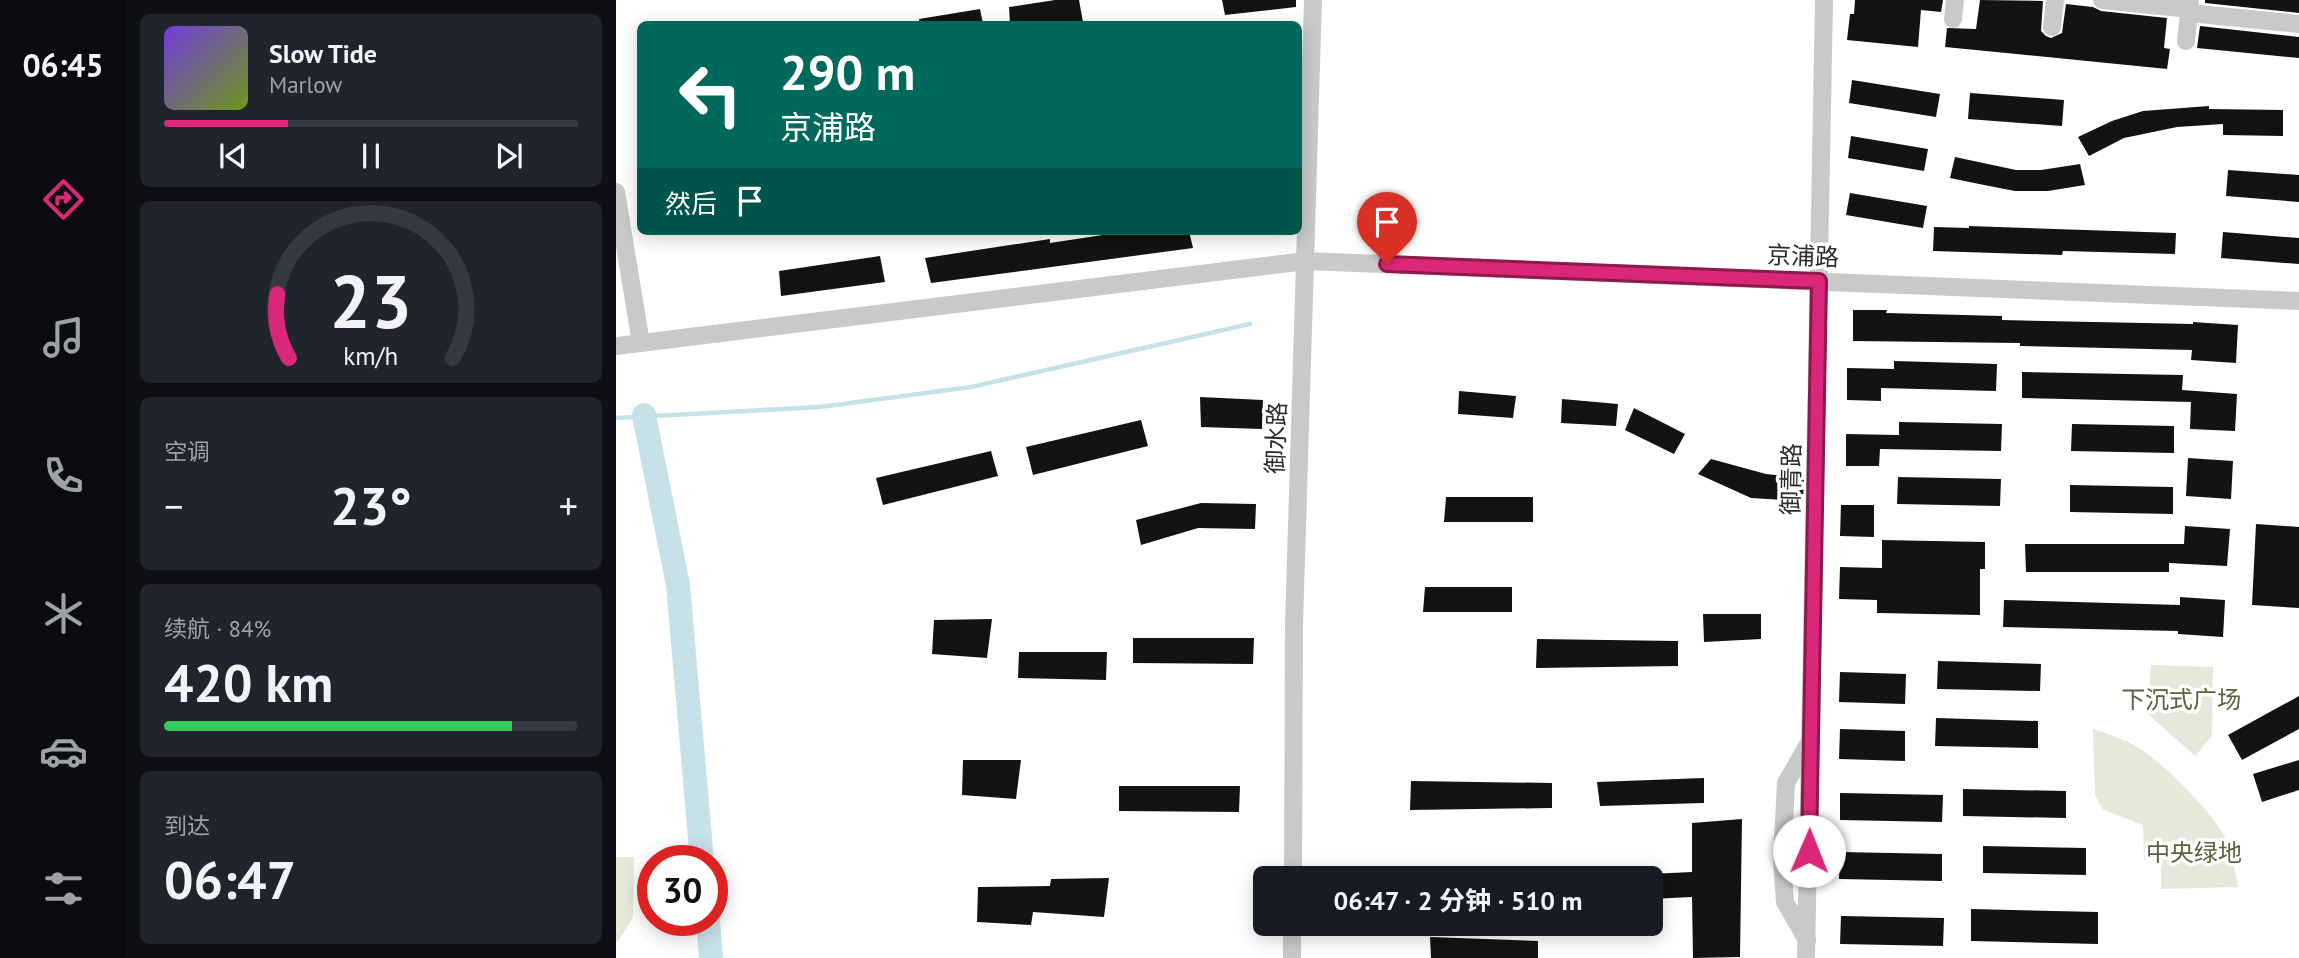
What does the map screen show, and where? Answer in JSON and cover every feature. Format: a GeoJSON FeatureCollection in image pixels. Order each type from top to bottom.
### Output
{"type":"FeatureCollection","features":[{"type":"Feature","properties":{"kind":"street","name":"御水路"},"geometry":{"type":"LineString","coordinates":[[1293,866],[1294,624],[1313,0]]}},
{"type":"Feature","properties":{"kind":"street","name":"御青路"},"geometry":{"type":"LineString","coordinates":[[1806,949],[1824,0]]}},
{"type":"Feature","properties":{"kind":"street"},"geometry":{"type":"LineString","coordinates":[[1953,19],[1955,0]]}},
{"type":"Feature","properties":{"kind":"street"},"geometry":{"type":"LineString","coordinates":[[2052,27],[2055,0]]}},
{"type":"Feature","properties":{"kind":"street"},"geometry":{"type":"LineString","coordinates":[[2102,0],[2190,8],[2299,24]]}},
{"type":"Feature","properties":{"kind":"street"},"geometry":{"type":"LineString","coordinates":[[2186,41],[2190,8]]}},
{"type":"Feature","properties":{"kind":"street"},"geometry":{"type":"LineString","coordinates":[[616,192],[641,343]]}},
{"type":"Feature","properties":{"kind":"street","name":"京浦路"},"geometry":{"type":"LineString","coordinates":[[616,346],[1306,261],[2299,301]]}},
{"type":"Feature","properties":{"kind":"street"},"geometry":{"type":"LineString","coordinates":[[1806,949],[1785,902],[1782,860],[1786,783],[1811,740]]}},
{"type":"Feature","properties":{"kind":"street"},"geometry":{"type":"LineString","coordinates":[[1292,958],[1293,936]]}},
{"type":"Feature","properties":{"kind":"green space","name":"下沉式广场"},"geometry":{"type":"Polygon","coordinates":[[[2151,665],[2213,667],[2212,736],[2195,756],[2148,714],[2151,665]]]}},
{"type":"Feature","properties":{"kind":"green space","name":"中央绿地"},"geometry":{"type":"Polygon","coordinates":[[[2093,729],[2140,749],[2167,770],[2194,797],[2227,841],[2238,887],[2161,889],[2161,861],[2144,860],[2143,825],[2102,809],[2095,794],[2093,729]]]}},
{"type":"Feature","properties":{"kind":"green space"},"geometry":{"type":"Polygon","coordinates":[[[616,857],[634,857],[633,917],[618,942],[616,941],[616,857]]]}},
{"type":"Feature","properties":{"kind":"building"},"geometry":{"type":"Polygon","coordinates":[[[1055,0],[1079,0],[1083,21],[1010,21],[1009,7],[1055,0]]]}},
{"type":"Feature","properties":{"kind":"building"},"geometry":{"type":"Polygon","coordinates":[[[1222,0],[1296,0],[1296,7],[1225,15],[1222,0]]]}},
{"type":"Feature","properties":{"kind":"building"},"geometry":{"type":"Polygon","coordinates":[[[1855,0],[1943,0],[1941,12],[1921,10],[1918,47],[1847,40],[1850,14],[1854,14],[1855,0]]]}},
{"type":"Feature","properties":{"kind":"building"},"geometry":{"type":"Polygon","coordinates":[[[1980,0],[2043,1],[2041,31],[2051,38],[2062,33],[2066,4],[2093,7],[2101,11],[2167,18],[2164,48],[2170,49],[2167,69],[1945,47],[1947,28],[1976,29],[1980,0]]]}},
{"type":"Feature","properties":{"kind":"building"},"geometry":{"type":"Polygon","coordinates":[[[2205,0],[2299,0],[2299,13],[2205,3],[2205,0]]]}},
{"type":"Feature","properties":{"kind":"building"},"geometry":{"type":"Polygon","coordinates":[[[980,9],[982,21],[919,21],[980,9]]]}},
{"type":"Feature","properties":{"kind":"building"},"geometry":{"type":"Polygon","coordinates":[[[2200,26],[2299,37],[2299,58],[2197,48],[2200,26]]]}},
{"type":"Feature","properties":{"kind":"building"},"geometry":{"type":"Polygon","coordinates":[[[1852,80],[1940,94],[1936,117],[1849,103],[1852,80]]]}},
{"type":"Feature","properties":{"kind":"building"},"geometry":{"type":"Polygon","coordinates":[[[1970,93],[2064,100],[2062,126],[1968,119],[1970,93]]]}},
{"type":"Feature","properties":{"kind":"building"},"geometry":{"type":"Polygon","coordinates":[[[2209,106],[2209,109],[2283,110],[2283,136],[2223,135],[2223,124],[2177,127],[2124,138],[2089,156],[2078,137],[2112,121],[2143,111],[2209,106]]]}},
{"type":"Feature","properties":{"kind":"building"},"geometry":{"type":"Polygon","coordinates":[[[1851,136],[1928,149],[1924,171],[1848,158],[1851,136]]]}},
{"type":"Feature","properties":{"kind":"building"},"geometry":{"type":"Polygon","coordinates":[[[1955,157],[2016,170],[2041,170],[2080,164],[2085,185],[2048,191],[2015,191],[1950,178],[1955,157]]]}},
{"type":"Feature","properties":{"kind":"building"},"geometry":{"type":"Polygon","coordinates":[[[2228,170],[2299,175],[2299,202],[2226,196],[2228,170]]]}},
{"type":"Feature","properties":{"kind":"building"},"geometry":{"type":"Polygon","coordinates":[[[1850,193],[1927,206],[1923,228],[1846,215],[1850,193]]]}},
{"type":"Feature","properties":{"kind":"building"},"geometry":{"type":"Polygon","coordinates":[[[1934,227],[2176,233],[2175,254],[2063,251],[2062,255],[1933,251],[1934,227]]]}},
{"type":"Feature","properties":{"kind":"building"},"geometry":{"type":"Polygon","coordinates":[[[2223,232],[2299,238],[2299,264],[2221,258],[2223,232]]]}},
{"type":"Feature","properties":{"kind":"building"},"geometry":{"type":"Polygon","coordinates":[[[1103,235],[1190,235],[1193,248],[931,283],[925,258],[1050,239],[1050,243],[1103,235]]]}},
{"type":"Feature","properties":{"kind":"building"},"geometry":{"type":"Polygon","coordinates":[[[880,256],[885,282],[781,296],[779,271],[880,256]]]}},
{"type":"Feature","properties":{"kind":"building"},"geometry":{"type":"Polygon","coordinates":[[[1853,310],[2002,316],[2002,320],[2238,325],[2236,363],[2191,360],[2192,350],[2020,346],[2020,343],[1853,341],[1853,310]]]}},
{"type":"Feature","properties":{"kind":"building"},"geometry":{"type":"Polygon","coordinates":[[[1894,361],[1997,364],[1996,391],[1881,388],[1881,401],[1847,400],[1847,368],[1894,369],[1894,361]]]}},
{"type":"Feature","properties":{"kind":"building"},"geometry":{"type":"Polygon","coordinates":[[[2022,372],[2183,375],[2182,390],[2237,394],[2235,431],[2190,429],[2191,402],[2022,398],[2022,372]]]}},
{"type":"Feature","properties":{"kind":"building"},"geometry":{"type":"Polygon","coordinates":[[[1459,391],[1516,396],[1513,418],[1458,414],[1459,391]]]}},
{"type":"Feature","properties":{"kind":"building"},"geometry":{"type":"Polygon","coordinates":[[[1200,397],[1263,400],[1262,429],[1201,427],[1200,397]]]}},
{"type":"Feature","properties":{"kind":"building"},"geometry":{"type":"Polygon","coordinates":[[[1562,399],[1618,404],[1616,426],[1561,423],[1562,399]]]}},
{"type":"Feature","properties":{"kind":"building"},"geometry":{"type":"Polygon","coordinates":[[[1634,408],[1685,434],[1674,454],[1625,430],[1634,408]]]}},
{"type":"Feature","properties":{"kind":"building"},"geometry":{"type":"Polygon","coordinates":[[[1141,420],[1148,446],[1033,475],[1026,447],[1141,420]]]}},
{"type":"Feature","properties":{"kind":"building"},"geometry":{"type":"Polygon","coordinates":[[[1899,422],[2002,424],[2001,451],[1880,449],[1879,466],[1846,466],[1846,434],[1899,435],[1899,422]]]}},
{"type":"Feature","properties":{"kind":"building"},"geometry":{"type":"Polygon","coordinates":[[[2072,424],[2174,426],[2174,453],[2071,451],[2072,424]]]}},
{"type":"Feature","properties":{"kind":"building"},"geometry":{"type":"Polygon","coordinates":[[[991,451],[998,476],[883,505],[876,478],[991,451]]]}},
{"type":"Feature","properties":{"kind":"building"},"geometry":{"type":"Polygon","coordinates":[[[2188,458],[2233,461],[2231,499],[2186,496],[2188,458]]]}},
{"type":"Feature","properties":{"kind":"building"},"geometry":{"type":"Polygon","coordinates":[[[1711,459],[1766,474],[1804,478],[1803,501],[1751,498],[1698,474],[1711,459]]]}},
{"type":"Feature","properties":{"kind":"building"},"geometry":{"type":"Polygon","coordinates":[[[1898,477],[2001,479],[2000,506],[1897,504],[1898,477]]]}},
{"type":"Feature","properties":{"kind":"building"},"geometry":{"type":"Polygon","coordinates":[[[2070,485],[2173,487],[2173,514],[2070,512],[2070,485]]]}},
{"type":"Feature","properties":{"kind":"building"},"geometry":{"type":"Polygon","coordinates":[[[1446,497],[1533,497],[1533,522],[1444,522],[1446,497]]]}},
{"type":"Feature","properties":{"kind":"building"},"geometry":{"type":"Polygon","coordinates":[[[1201,503],[1256,504],[1255,529],[1198,528],[1141,545],[1136,520],[1201,503]]]}},
{"type":"Feature","properties":{"kind":"building"},"geometry":{"type":"Polygon","coordinates":[[[1841,505],[1874,505],[1874,537],[1840,536],[1841,505]]]}},
{"type":"Feature","properties":{"kind":"building"},"geometry":{"type":"Polygon","coordinates":[[[2256,524],[2299,527],[2299,608],[2252,605],[2256,524]]]}},
{"type":"Feature","properties":{"kind":"building"},"geometry":{"type":"Polygon","coordinates":[[[2185,526],[2230,529],[2227,566],[2169,563],[2169,572],[2026,572],[2025,544],[2184,544],[2185,526]]]}},
{"type":"Feature","properties":{"kind":"building"},"geometry":{"type":"Polygon","coordinates":[[[1882,540],[1985,542],[1985,569],[1980,569],[1980,615],[1877,613],[1877,600],[1839,599],[1840,567],[1882,568],[1882,540]]]}},
{"type":"Feature","properties":{"kind":"building"},"geometry":{"type":"Polygon","coordinates":[[[1425,587],[1512,587],[1512,612],[1423,612],[1425,587]]]}},
{"type":"Feature","properties":{"kind":"building"},"geometry":{"type":"Polygon","coordinates":[[[2180,597],[2225,600],[2223,637],[2178,634],[2178,631],[2003,627],[2004,600],[2180,605],[2180,597]]]}},
{"type":"Feature","properties":{"kind":"building"},"geometry":{"type":"Polygon","coordinates":[[[1703,614],[1761,614],[1761,639],[1704,642],[1703,614]]]}},
{"type":"Feature","properties":{"kind":"building"},"geometry":{"type":"Polygon","coordinates":[[[992,619],[987,658],[932,654],[934,620],[992,619]]]}},
{"type":"Feature","properties":{"kind":"building"},"geometry":{"type":"Polygon","coordinates":[[[1133,638],[1254,638],[1253,664],[1133,663],[1133,638]]]}},
{"type":"Feature","properties":{"kind":"building"},"geometry":{"type":"Polygon","coordinates":[[[1537,639],[1678,641],[1678,666],[1536,668],[1537,639]]]}},
{"type":"Feature","properties":{"kind":"building"},"geometry":{"type":"Polygon","coordinates":[[[1019,652],[1107,652],[1106,680],[1018,678],[1019,652]]]}},
{"type":"Feature","properties":{"kind":"building"},"geometry":{"type":"Polygon","coordinates":[[[1938,661],[2041,664],[2040,691],[1937,689],[1938,661]]]}},
{"type":"Feature","properties":{"kind":"building"},"geometry":{"type":"Polygon","coordinates":[[[1840,672],[1906,674],[1905,704],[1839,702],[1840,672]]]}},
{"type":"Feature","properties":{"kind":"building"},"geometry":{"type":"Polygon","coordinates":[[[2299,696],[2299,729],[2242,760],[2228,735],[2299,696]]]}},
{"type":"Feature","properties":{"kind":"building"},"geometry":{"type":"Polygon","coordinates":[[[1936,718],[2038,721],[2038,748],[1935,746],[1936,718]]]}},
{"type":"Feature","properties":{"kind":"building"},"geometry":{"type":"Polygon","coordinates":[[[1840,729],[1905,731],[1905,761],[1839,759],[1840,729]]]}},
{"type":"Feature","properties":{"kind":"building"},"geometry":{"type":"Polygon","coordinates":[[[963,760],[1021,760],[1016,799],[962,795],[963,760]]]}},
{"type":"Feature","properties":{"kind":"building"},"geometry":{"type":"Polygon","coordinates":[[[2299,760],[2299,790],[2262,802],[2253,774],[2299,760]]]}},
{"type":"Feature","properties":{"kind":"building"},"geometry":{"type":"Polygon","coordinates":[[[1704,778],[1704,803],[1600,806],[1597,782],[1704,778]]]}},
{"type":"Feature","properties":{"kind":"building"},"geometry":{"type":"Polygon","coordinates":[[[1411,781],[1552,783],[1552,808],[1410,810],[1411,781]]]}},
{"type":"Feature","properties":{"kind":"building"},"geometry":{"type":"Polygon","coordinates":[[[1119,786],[1240,786],[1239,812],[1119,811],[1119,786]]]}},
{"type":"Feature","properties":{"kind":"building"},"geometry":{"type":"Polygon","coordinates":[[[1963,789],[2066,791],[2066,818],[1963,816],[1963,789]]]}},
{"type":"Feature","properties":{"kind":"building"},"geometry":{"type":"Polygon","coordinates":[[[1840,793],[1943,795],[1942,822],[1840,820],[1840,793]]]}},
{"type":"Feature","properties":{"kind":"building"},"geometry":{"type":"Polygon","coordinates":[[[1742,819],[1740,957],[1693,958],[1692,897],[1663,898],[1663,873],[1692,872],[1692,823],[1742,819]]]}},
{"type":"Feature","properties":{"kind":"building"},"geometry":{"type":"Polygon","coordinates":[[[1983,846],[2086,848],[2086,875],[1983,873],[1983,846]]]}},
{"type":"Feature","properties":{"kind":"building"},"geometry":{"type":"Polygon","coordinates":[[[1840,852],[1942,854],[1942,881],[1839,879],[1840,852]]]}},
{"type":"Feature","properties":{"kind":"building"},"geometry":{"type":"Polygon","coordinates":[[[1109,878],[1104,917],[1033,912],[1031,925],[977,922],[978,887],[1050,886],[1051,879],[1109,878]]]}},
{"type":"Feature","properties":{"kind":"building"},"geometry":{"type":"Polygon","coordinates":[[[1971,909],[2098,912],[2098,944],[1971,941],[1971,909]]]}},
{"type":"Feature","properties":{"kind":"building"},"geometry":{"type":"Polygon","coordinates":[[[1841,916],[1944,918],[1943,946],[1840,944],[1841,916]]]}},
{"type":"Feature","properties":{"kind":"building"},"geometry":{"type":"Polygon","coordinates":[[[1430,937],[1538,941],[1538,958],[1431,958],[1430,937]]]}},
{"type":"Feature","properties":{"kind":"waterway"},"geometry":{"type":"LineString","coordinates":[[616,418],[820,407],[971,387],[1250,324]]}},
{"type":"Feature","properties":{"kind":"waterway"},"geometry":{"type":"LineString","coordinates":[[644,415],[678,585],[701,845]]}},
{"type":"Feature","properties":{"kind":"waterway"},"geometry":{"type":"LineString","coordinates":[[709,936],[711,958]]}},
{"type":"Feature","properties":{"kind":"route"},"geometry":{"type":"LineString","coordinates":[[1387,264],[1819,281],[1809,851]]}}]}
